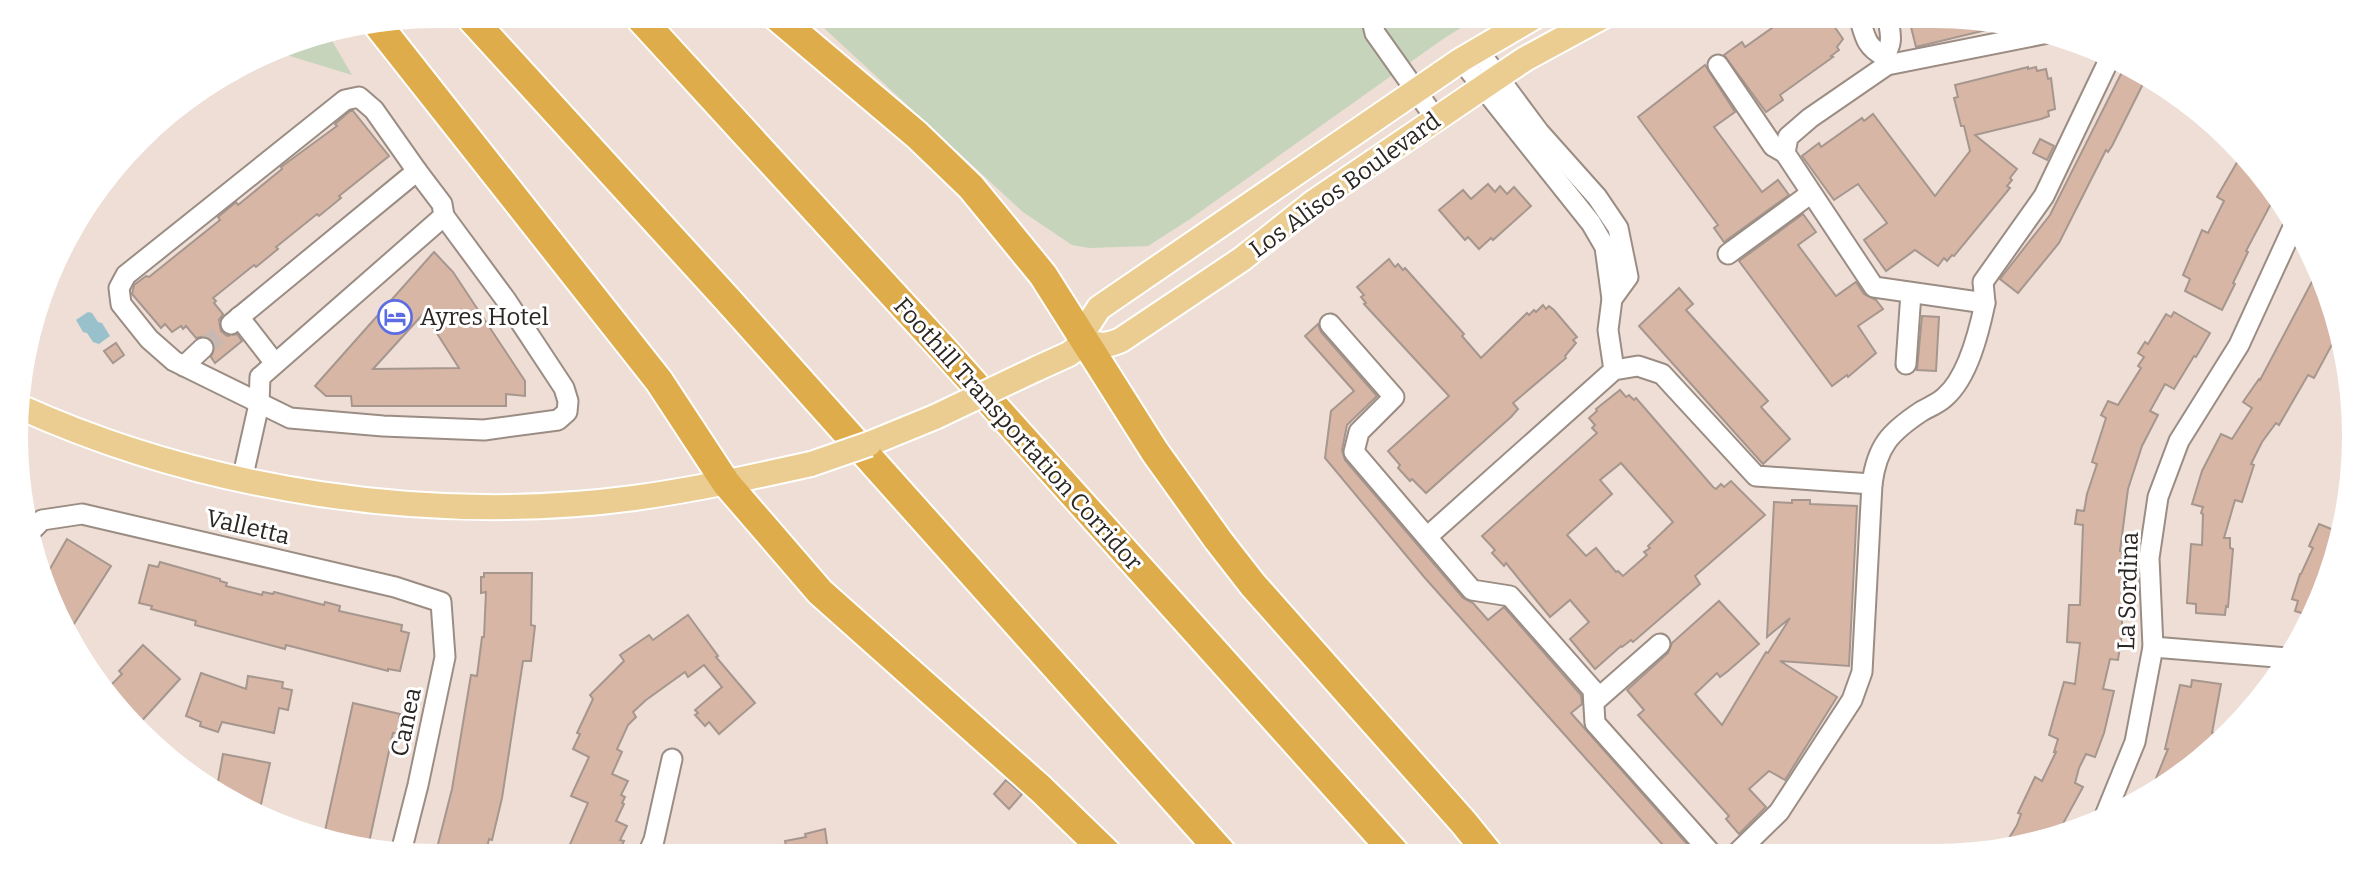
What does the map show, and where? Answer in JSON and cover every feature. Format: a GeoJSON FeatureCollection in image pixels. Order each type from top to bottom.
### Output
{"type":"FeatureCollection","features":[{"type":"Feature","properties":{"kind":"highway"},"geometry":{"type":"LineString","coordinates":[[480,28],[728,300],[1214,844]]}},
{"type":"Feature","properties":{"kind":"highway","name":"Foothill Transportation Corridor"},"geometry":{"type":"LineString","coordinates":[[649,28],[943,349],[1387,844]]}},
{"type":"Feature","properties":{"kind":"highway"},"geometry":{"type":"LineString","coordinates":[[790,28],[917,135],[971,187],[1043,275],[1155,452],[1218,540],[1253,585],[1481,844]]}},
{"type":"Feature","properties":{"kind":"highway"},"geometry":{"type":"LineString","coordinates":[[383,31],[659,381],[726,483],[820,592],[1041,789],[1098,844]]}},
{"type":"Feature","properties":{"kind":"main road","name":"Los Alisos Boulevard"},"geometry":{"type":"LineString","coordinates":[[1516,28],[1416,91],[1099,308],[1086,328],[1086,341],[1100,346],[1121,340],[1242,259],[1314,202],[1490,82],[1525,59],[1582,28]]}},
{"type":"Feature","properties":{"kind":"main road"},"geometry":{"type":"LineString","coordinates":[[29,411],[119,446],[167,461],[242,480],[362,500],[464,506],[595,502],[726,483],[811,464],[869,444],[935,416],[1069,354],[1086,341]]}},
{"type":"Feature","properties":{"kind":"street"},"geometry":{"type":"LineString","coordinates":[[1374,28],[1436,119]]}},
{"type":"Feature","properties":{"kind":"street"},"geometry":{"type":"LineString","coordinates":[[1864,28],[1866,41],[1886,61]]}},
{"type":"Feature","properties":{"kind":"street"},"geometry":{"type":"LineString","coordinates":[[1886,61],[1891,47],[1891,28]]}},
{"type":"Feature","properties":{"kind":"street"},"geometry":{"type":"LineString","coordinates":[[1785,153],[1788,137],[1810,117],[1886,61],[2021,38]]}},
{"type":"Feature","properties":{"kind":"street"},"geometry":{"type":"LineString","coordinates":[[1470,55],[1591,223],[1605,247],[1612,299],[1608,330],[1614,370]]}},
{"type":"Feature","properties":{"kind":"street"},"geometry":{"type":"LineString","coordinates":[[1718,65],[1773,146],[1785,153],[1874,286],[1985,303]]}},
{"type":"Feature","properties":{"kind":"street"},"geometry":{"type":"LineString","coordinates":[[1746,844],[1779,812],[1852,700],[1861,672],[1875,459],[1892,434],[1945,398],[1960,378],[1980,330],[1985,303],[1983,282],[2044,196],[2106,66]]}},
{"type":"Feature","properties":{"kind":"street"},"geometry":{"type":"LineString","coordinates":[[359,97],[374,110],[442,204],[444,215],[506,300],[564,388],[568,401],[567,412],[558,420],[484,430],[383,426],[290,418],[174,361],[149,339],[121,304],[119,288],[126,275],[345,100],[359,97]]}},
{"type":"Feature","properties":{"kind":"street"},"geometry":{"type":"LineString","coordinates":[[274,362],[235,320],[417,171]]}},
{"type":"Feature","properties":{"kind":"street"},"geometry":{"type":"LineString","coordinates":[[1728,254],[1810,194]]}},
{"type":"Feature","properties":{"kind":"street"},"geometry":{"type":"LineString","coordinates":[[242,480],[260,404],[260,377],[444,215]]}},
{"type":"Feature","properties":{"kind":"street","name":"La Sordina"},"geometry":{"type":"LineString","coordinates":[[2110,804],[2135,743],[2153,648],[2149,558],[2158,497],[2179,441],[2239,345],[2289,236]]}},
{"type":"Feature","properties":{"kind":"street"},"geometry":{"type":"LineString","coordinates":[[1906,364],[1911,293]]}},
{"type":"Feature","properties":{"kind":"street"},"geometry":{"type":"LineString","coordinates":[[1330,324],[1394,397],[1359,432],[1354,452],[1472,590],[1510,596],[1593,690],[1595,723],[1703,844]]}},
{"type":"Feature","properties":{"kind":"street"},"geometry":{"type":"LineString","coordinates":[[184,366],[203,348]]}},
{"type":"Feature","properties":{"kind":"street"},"geometry":{"type":"LineString","coordinates":[[1427,537],[1614,370],[1638,366],[1662,374],[1756,476],[1872,484]]}},
{"type":"Feature","properties":{"kind":"street","name":"Valletta"},"geometry":{"type":"LineString","coordinates":[[38,525],[82,514],[395,587],[441,602]]}},
{"type":"Feature","properties":{"kind":"street","name":"Canea"},"geometry":{"type":"LineString","coordinates":[[403,843],[445,657],[441,602]]}},
{"type":"Feature","properties":{"kind":"street"},"geometry":{"type":"LineString","coordinates":[[1594,702],[1660,644]]}},
{"type":"Feature","properties":{"kind":"street"},"geometry":{"type":"LineString","coordinates":[[2153,648],[2277,657]]}},
{"type":"Feature","properties":{"kind":"street"},"geometry":{"type":"LineString","coordinates":[[652,844],[672,760]]}},
{"type":"Feature","properties":{"kind":"green space"},"geometry":{"type":"Polygon","coordinates":[[[824,28],[1461,28],[1148,246],[1089,248],[1072,245],[1023,212],[824,28]]]}},
{"type":"Feature","properties":{"kind":"green space"},"geometry":{"type":"Polygon","coordinates":[[[332,41],[352,75],[289,56],[332,41]]]}},
{"type":"Feature","properties":{"kind":"water"},"geometry":{"type":"Polygon","coordinates":[[[88,312],[102,323],[110,336],[99,344],[83,332],[76,320],[88,312]]]}},
{"type":"Feature","properties":{"kind":"building"},"geometry":{"type":"Polygon","coordinates":[[[1772,28],[1835,28],[1843,39],[1837,47],[1839,50],[1831,56],[1833,57],[1780,95],[1783,100],[1766,112],[1724,55],[1742,42],[1745,47],[1772,28]]]}},
{"type":"Feature","properties":{"kind":"building"},"geometry":{"type":"Polygon","coordinates":[[[1911,28],[1983,31],[1916,47],[1911,28]]]}},
{"type":"Feature","properties":{"kind":"building"},"geometry":{"type":"Polygon","coordinates":[[[1705,65],[1735,112],[1714,127],[1762,192],[1778,180],[1789,195],[1724,242],[1714,228],[1718,225],[1638,117],[1705,65]]]}},
{"type":"Feature","properties":{"kind":"building"},"geometry":{"type":"Polygon","coordinates":[[[2036,67],[2037,71],[2046,69],[2048,79],[2051,78],[2055,109],[2048,111],[2049,116],[2041,119],[1975,135],[2017,169],[2007,186],[2010,188],[1947,261],[1944,258],[1938,266],[1915,250],[1886,271],[1864,240],[1887,223],[1858,184],[1834,200],[1802,156],[1819,143],[1821,147],[1862,118],[1864,121],[1873,114],[1935,196],[1970,151],[1954,98],[1958,97],[1955,85],[2036,67]]]}},
{"type":"Feature","properties":{"kind":"building"},"geometry":{"type":"Polygon","coordinates":[[[2121,74],[2142,86],[2059,243],[2018,293],[2000,279],[2050,215],[2121,74]]]}},
{"type":"Feature","properties":{"kind":"building"},"geometry":{"type":"Polygon","coordinates":[[[353,111],[389,156],[339,196],[341,198],[319,216],[317,214],[276,247],[278,249],[256,267],[254,265],[213,298],[223,314],[219,320],[221,331],[227,336],[237,334],[242,341],[215,363],[211,357],[215,346],[211,339],[206,336],[196,338],[186,326],[172,332],[165,324],[161,328],[132,294],[134,285],[146,276],[149,277],[220,220],[218,217],[236,202],[238,205],[282,169],[281,167],[337,126],[335,124],[353,111]]]}},
{"type":"Feature","properties":{"kind":"building"},"geometry":{"type":"Polygon","coordinates":[[[2040,139],[2054,146],[2047,160],[2033,153],[2040,139]]]}},
{"type":"Feature","properties":{"kind":"building"},"geometry":{"type":"Polygon","coordinates":[[[2237,163],[2270,205],[2246,251],[2248,252],[2233,283],[2235,284],[2222,310],[2185,291],[2190,279],[2183,275],[2202,230],[2208,233],[2224,201],[2217,197],[2237,163]]]}},
{"type":"Feature","properties":{"kind":"building"},"geometry":{"type":"Polygon","coordinates":[[[1488,184],[1495,192],[1500,186],[1507,194],[1514,187],[1531,206],[1479,249],[1468,237],[1465,240],[1439,210],[1463,190],[1471,199],[1488,184]]]}},
{"type":"Feature","properties":{"kind":"building"},"geometry":{"type":"Polygon","coordinates":[[[1803,214],[1816,232],[1798,245],[1836,296],[1856,282],[1864,294],[1876,300],[1883,309],[1858,326],[1876,353],[1848,377],[1847,375],[1832,386],[1739,261],[1803,214]]]}},
{"type":"Feature","properties":{"kind":"building"},"geometry":{"type":"Polygon","coordinates":[[[434,252],[453,272],[525,381],[525,396],[506,394],[506,406],[352,406],[351,396],[326,396],[315,386],[434,252]],[[424,313],[373,369],[459,368],[424,313]]]}},
{"type":"Feature","properties":{"kind":"building"},"geometry":{"type":"Polygon","coordinates":[[[1389,259],[1395,267],[1398,264],[1403,270],[1405,268],[1464,334],[1462,336],[1481,358],[1527,313],[1529,315],[1534,310],[1536,312],[1543,305],[1546,309],[1549,306],[1554,310],[1577,337],[1573,340],[1576,343],[1566,358],[1513,403],[1518,409],[1511,417],[1426,493],[1398,468],[1400,465],[1388,451],[1449,396],[1364,304],[1366,303],[1361,297],[1364,295],[1357,287],[1389,259]]]}},
{"type":"Feature","properties":{"kind":"building"},"geometry":{"type":"Polygon","coordinates":[[[2312,282],[2332,345],[2314,378],[2308,375],[2279,425],[2276,423],[2262,442],[2251,464],[2254,465],[2242,502],[2235,500],[2224,538],[2230,538],[2230,548],[2233,549],[2225,615],[2196,613],[2196,604],[2187,603],[2191,544],[2202,545],[2203,507],[2192,504],[2202,471],[2221,434],[2232,439],[2252,408],[2243,402],[2260,380],[2312,282]]]}},
{"type":"Feature","properties":{"kind":"building"},"geometry":{"type":"Polygon","coordinates":[[[1679,288],[1693,304],[1686,310],[1768,401],[1761,407],[1790,439],[1763,464],[1639,326],[1679,288]]]}},
{"type":"Feature","properties":{"kind":"building"},"geometry":{"type":"Polygon","coordinates":[[[2174,312],[2210,333],[2174,389],[2165,384],[2150,411],[2158,415],[2142,446],[2128,489],[2120,551],[2122,634],[2118,660],[2110,659],[2103,689],[2114,691],[2104,733],[2095,757],[2086,754],[2079,768],[2075,783],[2083,787],[2064,822],[2010,837],[2035,777],[2042,781],[2056,752],[2058,739],[2049,735],[2064,682],[2075,684],[2080,643],[2067,642],[2069,605],[2080,605],[2083,525],[2075,524],[2077,510],[2084,511],[2097,464],[2092,462],[2106,418],[2101,415],[2108,401],[2118,405],[2141,368],[2138,366],[2144,357],[2138,353],[2145,342],[2148,344],[2166,314],[2171,317],[2174,312]]]}},
{"type":"Feature","properties":{"kind":"building"},"geometry":{"type":"Polygon","coordinates":[[[1922,316],[1939,317],[1936,371],[1917,370],[1922,316]]]}},
{"type":"Feature","properties":{"kind":"building"},"geometry":{"type":"Polygon","coordinates":[[[1318,324],[1321,332],[1377,396],[1347,425],[1342,450],[1345,460],[1463,598],[1473,603],[1488,620],[1504,607],[1581,695],[1582,704],[1571,713],[1687,844],[1662,844],[1425,578],[1325,458],[1331,411],[1354,391],[1305,336],[1318,324]]]}},
{"type":"Feature","properties":{"kind":"building"},"geometry":{"type":"Polygon","coordinates":[[[116,343],[124,355],[113,363],[104,351],[116,343]]]}},
{"type":"Feature","properties":{"kind":"building"},"geometry":{"type":"Polygon","coordinates":[[[1620,390],[1626,397],[1629,395],[1634,400],[1636,398],[1713,487],[1716,489],[1721,484],[1724,487],[1731,481],[1765,515],[1695,576],[1700,584],[1633,642],[1631,640],[1621,646],[1595,669],[1570,639],[1589,622],[1570,600],[1550,617],[1506,563],[1504,566],[1492,553],[1495,550],[1482,536],[1597,433],[1589,418],[1620,390]],[[1621,463],[1600,480],[1612,494],[1567,535],[1586,556],[1596,548],[1616,572],[1623,576],[1647,555],[1644,552],[1650,548],[1648,546],[1673,522],[1621,463]]]}},
{"type":"Feature","properties":{"kind":"building"},"geometry":{"type":"Polygon","coordinates":[[[1792,500],[1810,500],[1810,504],[1857,506],[1849,666],[1780,661],[1837,697],[1785,780],[1769,771],[1749,789],[1766,807],[1739,834],[1726,819],[1729,816],[1638,715],[1644,710],[1627,690],[1668,653],[1672,643],[1719,601],[1759,644],[1720,677],[1717,673],[1695,694],[1722,725],[1790,618],[1767,637],[1774,502],[1792,503],[1792,500]]]}},
{"type":"Feature","properties":{"kind":"building"},"geometry":{"type":"Polygon","coordinates":[[[2319,524],[2331,529],[2320,567],[2301,613],[2295,611],[2298,601],[2292,599],[2300,574],[2313,548],[2309,546],[2319,524]]]}},
{"type":"Feature","properties":{"kind":"building"},"geometry":{"type":"Polygon","coordinates":[[[67,539],[111,566],[74,624],[50,568],[67,539]]]}},
{"type":"Feature","properties":{"kind":"building"},"geometry":{"type":"Polygon","coordinates":[[[160,562],[220,579],[227,583],[226,586],[262,595],[263,592],[274,592],[324,605],[325,602],[340,606],[339,611],[402,625],[401,631],[409,633],[400,671],[388,671],[286,645],[285,649],[195,625],[196,621],[151,609],[152,606],[139,603],[149,565],[158,567],[160,562]]]}},
{"type":"Feature","properties":{"kind":"building"},"geometry":{"type":"Polygon","coordinates":[[[484,573],[532,573],[531,625],[535,626],[531,661],[523,661],[502,798],[492,840],[489,839],[488,844],[438,844],[452,789],[471,675],[477,676],[484,637],[486,592],[481,593],[481,577],[484,577],[484,573]]]}},
{"type":"Feature","properties":{"kind":"building"},"geometry":{"type":"Polygon","coordinates":[[[688,615],[718,656],[716,657],[755,703],[719,734],[709,722],[705,726],[695,715],[698,713],[695,710],[722,687],[704,665],[688,677],[685,672],[646,700],[633,712],[636,717],[628,725],[617,749],[622,752],[612,774],[628,781],[621,795],[625,797],[622,803],[624,804],[616,821],[627,826],[620,840],[624,841],[623,844],[570,844],[588,803],[571,796],[589,757],[573,749],[580,734],[577,733],[593,699],[590,695],[624,661],[620,655],[649,635],[653,640],[688,615]]]}},
{"type":"Feature","properties":{"kind":"building"},"geometry":{"type":"Polygon","coordinates":[[[143,645],[180,679],[143,719],[112,684],[122,674],[119,671],[143,645]]]}},
{"type":"Feature","properties":{"kind":"building"},"geometry":{"type":"Polygon","coordinates":[[[201,673],[246,689],[248,676],[283,682],[282,688],[292,690],[288,710],[279,708],[274,733],[222,722],[218,732],[200,726],[201,722],[186,716],[201,673]]]}},
{"type":"Feature","properties":{"kind":"building"},"geometry":{"type":"Polygon","coordinates":[[[2192,680],[2221,684],[2213,733],[2156,778],[2168,749],[2165,749],[2180,685],[2191,687],[2192,680]]]}},
{"type":"Feature","properties":{"kind":"building"},"geometry":{"type":"Polygon","coordinates":[[[353,703],[400,714],[399,718],[403,719],[399,734],[393,733],[370,839],[326,829],[353,703]]]}},
{"type":"Feature","properties":{"kind":"building"},"geometry":{"type":"Polygon","coordinates":[[[223,754],[270,763],[261,804],[218,781],[223,754]]]}},
{"type":"Feature","properties":{"kind":"building"},"geometry":{"type":"Polygon","coordinates":[[[1006,780],[1022,794],[1009,809],[994,794],[1006,780]]]}},
{"type":"Feature","properties":{"kind":"building"},"geometry":{"type":"Polygon","coordinates":[[[825,829],[827,844],[786,844],[785,841],[806,837],[805,834],[825,829]]]}},
{"type":"Feature","properties":{"kind":"tunnel"},"geometry":{"type":"LineString","coordinates":[[203,348],[231,324]]}},
{"type":"Feature","properties":{"kind":"place","name":"Ayres Hotel"},"geometry":{"type":"Point","coordinates":[395,317]}}]}
